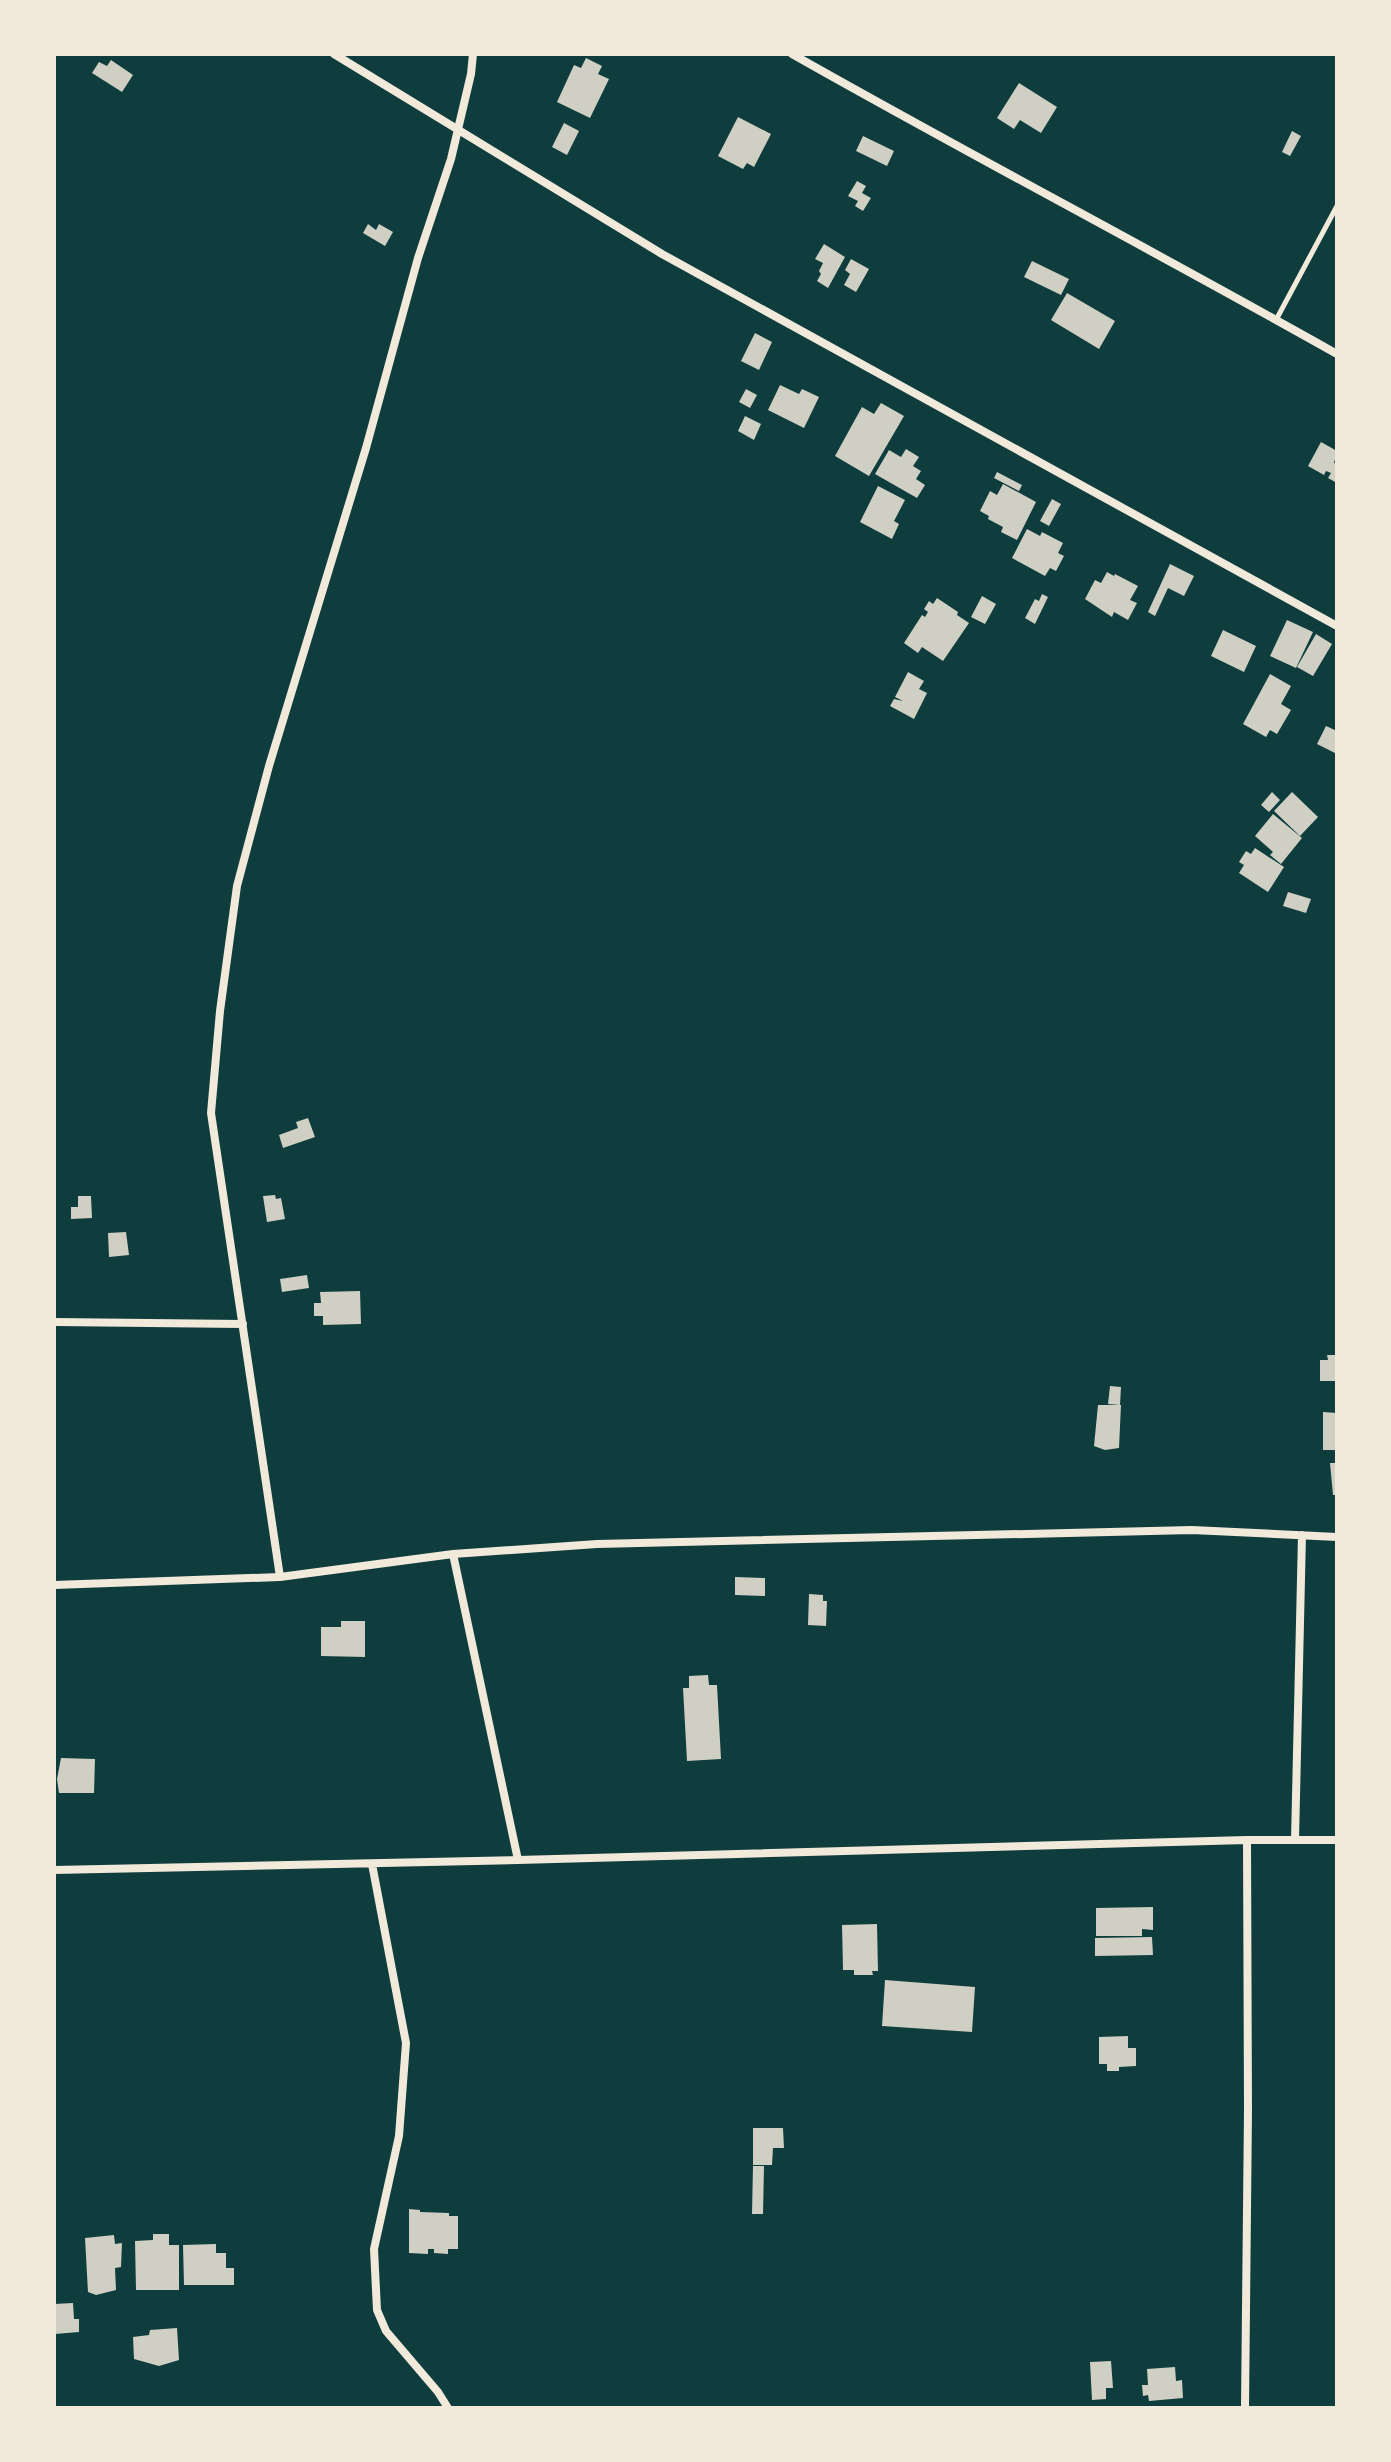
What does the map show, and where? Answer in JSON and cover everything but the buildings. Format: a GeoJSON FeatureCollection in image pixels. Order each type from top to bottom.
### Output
{"type":"FeatureCollection","features":[{"type":"Feature","properties":{"kind":"street"},"geometry":{"type":"LineString","coordinates":[[334,54],[662,254],[1337,626]]}},
{"type":"Feature","properties":{"kind":"street"},"geometry":{"type":"LineString","coordinates":[[280,1577],[211,1113],[220,1011],[237,886],[269,766],[366,448],[418,258],[451,159],[473,54]]}},
{"type":"Feature","properties":{"kind":"street"},"geometry":{"type":"LineString","coordinates":[[792,54],[1337,354]]}},
{"type":"Feature","properties":{"kind":"street"},"geometry":{"type":"LineString","coordinates":[[54,1322],[243,1324]]}},
{"type":"Feature","properties":{"kind":"street"},"geometry":{"type":"LineString","coordinates":[[54,1585],[280,1577],[453,1554],[597,1544],[1192,1530],[1337,1537]]}},
{"type":"Feature","properties":{"kind":"street"},"geometry":{"type":"LineString","coordinates":[[1295,1840],[1302,1535]]}},
{"type":"Feature","properties":{"kind":"street"},"geometry":{"type":"LineString","coordinates":[[453,1554],[518,1860]]}},
{"type":"Feature","properties":{"kind":"street"},"geometry":{"type":"LineString","coordinates":[[1245,2408],[1247,1840]]}},
{"type":"Feature","properties":{"kind":"street"},"geometry":{"type":"LineString","coordinates":[[54,1870],[1337,1840]]}},
{"type":"Feature","properties":{"kind":"street"},"geometry":{"type":"LineString","coordinates":[[372,1864],[406,2043],[399,2136],[374,2249],[377,2310],[386,2331],[448,2408]]}},
{"type":"Feature","properties":{"kind":"lane"},"geometry":{"type":"LineString","coordinates":[[1276,320],[1337,206]]}}]}
